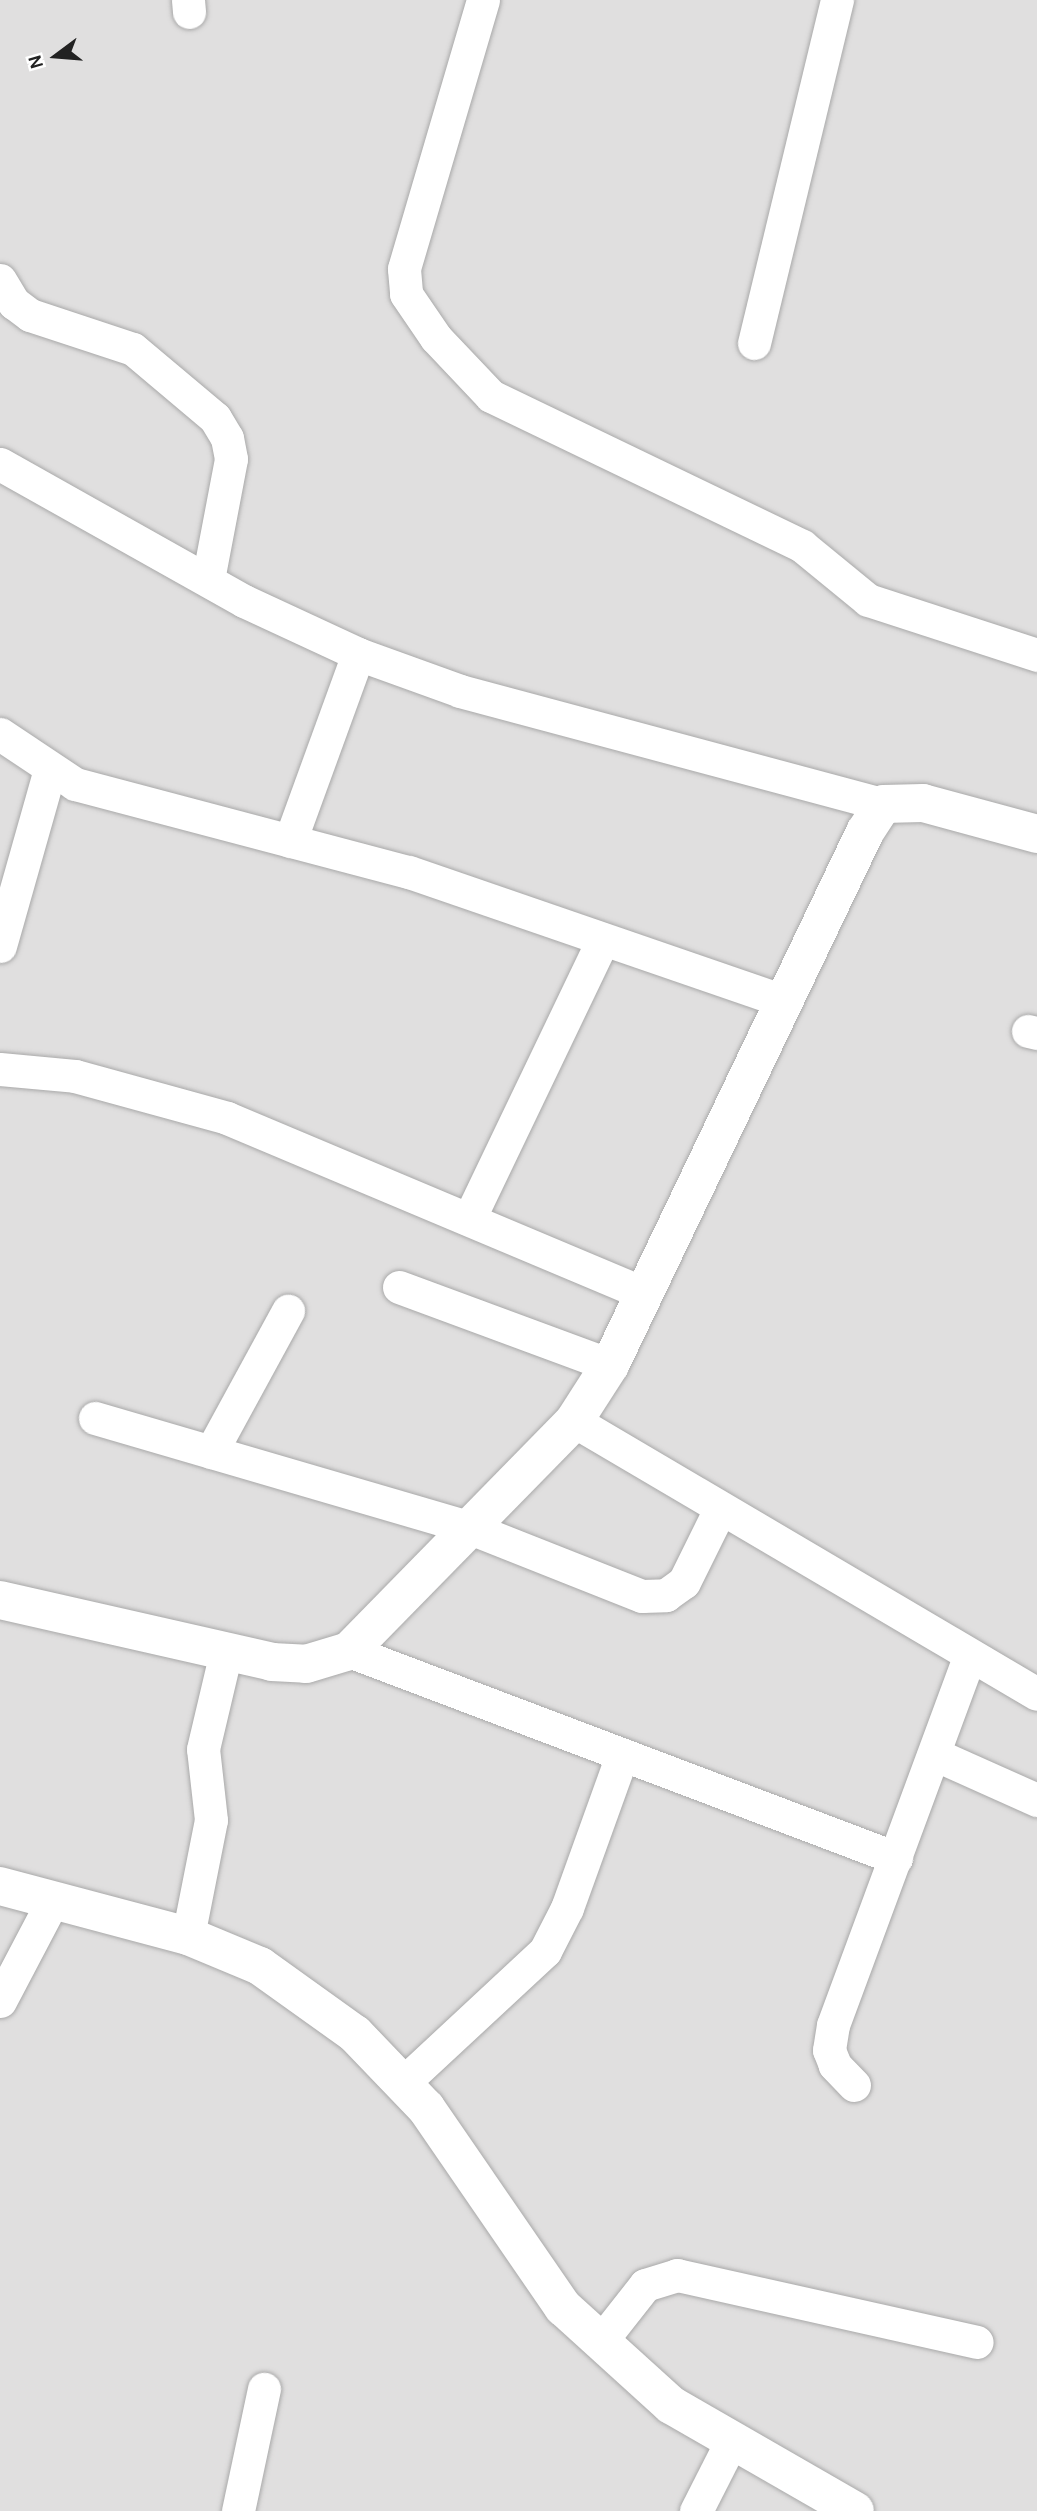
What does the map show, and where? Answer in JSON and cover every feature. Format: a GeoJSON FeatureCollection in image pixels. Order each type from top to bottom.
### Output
{"type":"FeatureCollection","features":[{"type":"Feature","properties":{"kind":"street"},"geometry":{"type":"LineString","coordinates":[[483,0],[404,270],[406,294],[436,338],[491,396],[802,546],[868,600],[1037,655]]}},
{"type":"Feature","properties":{"kind":"street"},"geometry":{"type":"LineString","coordinates":[[754,343],[837,0]]}},
{"type":"Feature","properties":{"kind":"street"},"geometry":{"type":"LineString","coordinates":[[0,281],[13,303],[30,315],[134,349],[215,418],[227,438],[231,459],[208,580]]}},
{"type":"Feature","properties":{"kind":"street"},"geometry":{"type":"LineString","coordinates":[[0,464],[208,580],[358,654],[460,691],[883,804],[923,803],[1037,833]]}},
{"type":"Feature","properties":{"kind":"street"},"geometry":{"type":"LineString","coordinates":[[290,841],[358,654]]}},
{"type":"Feature","properties":{"kind":"street"},"geometry":{"type":"LineString","coordinates":[[0,734],[50,769],[105,794],[449,884],[784,1001]]}},
{"type":"Feature","properties":{"kind":"street"},"geometry":{"type":"LineString","coordinates":[[0,946],[50,769]]}},
{"type":"Feature","properties":{"kind":"street"},"geometry":{"type":"LineString","coordinates":[[0,1600],[271,1662],[306,1664],[349,1651],[574,1421],[610,1365],[784,1001],[883,804]]}},
{"type":"Feature","properties":{"kind":"street"},"geometry":{"type":"LineString","coordinates":[[469,1219],[603,939]]}},
{"type":"Feature","properties":{"kind":"street"},"geometry":{"type":"LineString","coordinates":[[0,1069],[75,1076],[227,1118],[646,1294]]}},
{"type":"Feature","properties":{"kind":"street"},"geometry":{"type":"LineString","coordinates":[[399,1287],[610,1365]]}},
{"type":"Feature","properties":{"kind":"street"},"geometry":{"type":"LineString","coordinates":[[211,1452],[288,1311]]}},
{"type":"Feature","properties":{"kind":"street"},"geometry":{"type":"LineString","coordinates":[[96,1418],[470,1528],[642,1596],[666,1595],[684,1582],[720,1509]]}},
{"type":"Feature","properties":{"kind":"street"},"geometry":{"type":"LineString","coordinates":[[574,1421],[969,1657],[1037,1694]]}},
{"type":"Feature","properties":{"kind":"street"},"geometry":{"type":"LineString","coordinates":[[349,1651],[896,1858]]}},
{"type":"Feature","properties":{"kind":"street"},"geometry":{"type":"LineString","coordinates":[[188,1936],[211,1820],[203,1749],[226,1652]]}},
{"type":"Feature","properties":{"kind":"street"},"geometry":{"type":"LineString","coordinates":[[854,2085],[835,2065],[829,2050],[833,2025],[969,1657]]}},
{"type":"Feature","properties":{"kind":"street"},"geometry":{"type":"LineString","coordinates":[[934,1754],[1037,1800]]}},
{"type":"Feature","properties":{"kind":"street"},"geometry":{"type":"LineString","coordinates":[[403,2083],[545,1951],[567,1908],[622,1755]]}},
{"type":"Feature","properties":{"kind":"street"},"geometry":{"type":"LineString","coordinates":[[0,1886],[188,1936],[260,1966],[355,2034],[426,2108],[563,2307],[671,2405],[855,2511]]}},
{"type":"Feature","properties":{"kind":"street"},"geometry":{"type":"LineString","coordinates":[[0,2001],[53,1900]]}},
{"type":"Feature","properties":{"kind":"street"},"geometry":{"type":"LineString","coordinates":[[601,2341],[645,2285],[677,2275],[977,2342]]}},
{"type":"Feature","properties":{"kind":"street"},"geometry":{"type":"LineString","coordinates":[[238,2511],[264,2389]]}},
{"type":"Feature","properties":{"kind":"street"},"geometry":{"type":"LineString","coordinates":[[696,2511],[732,2440]]}},
{"type":"Feature","properties":{"kind":"shaded area"},"geometry":{"type":"Polygon","coordinates":[[[0,0],[1037,0],[1037,2511],[0,2511],[0,0]]]}}]}
